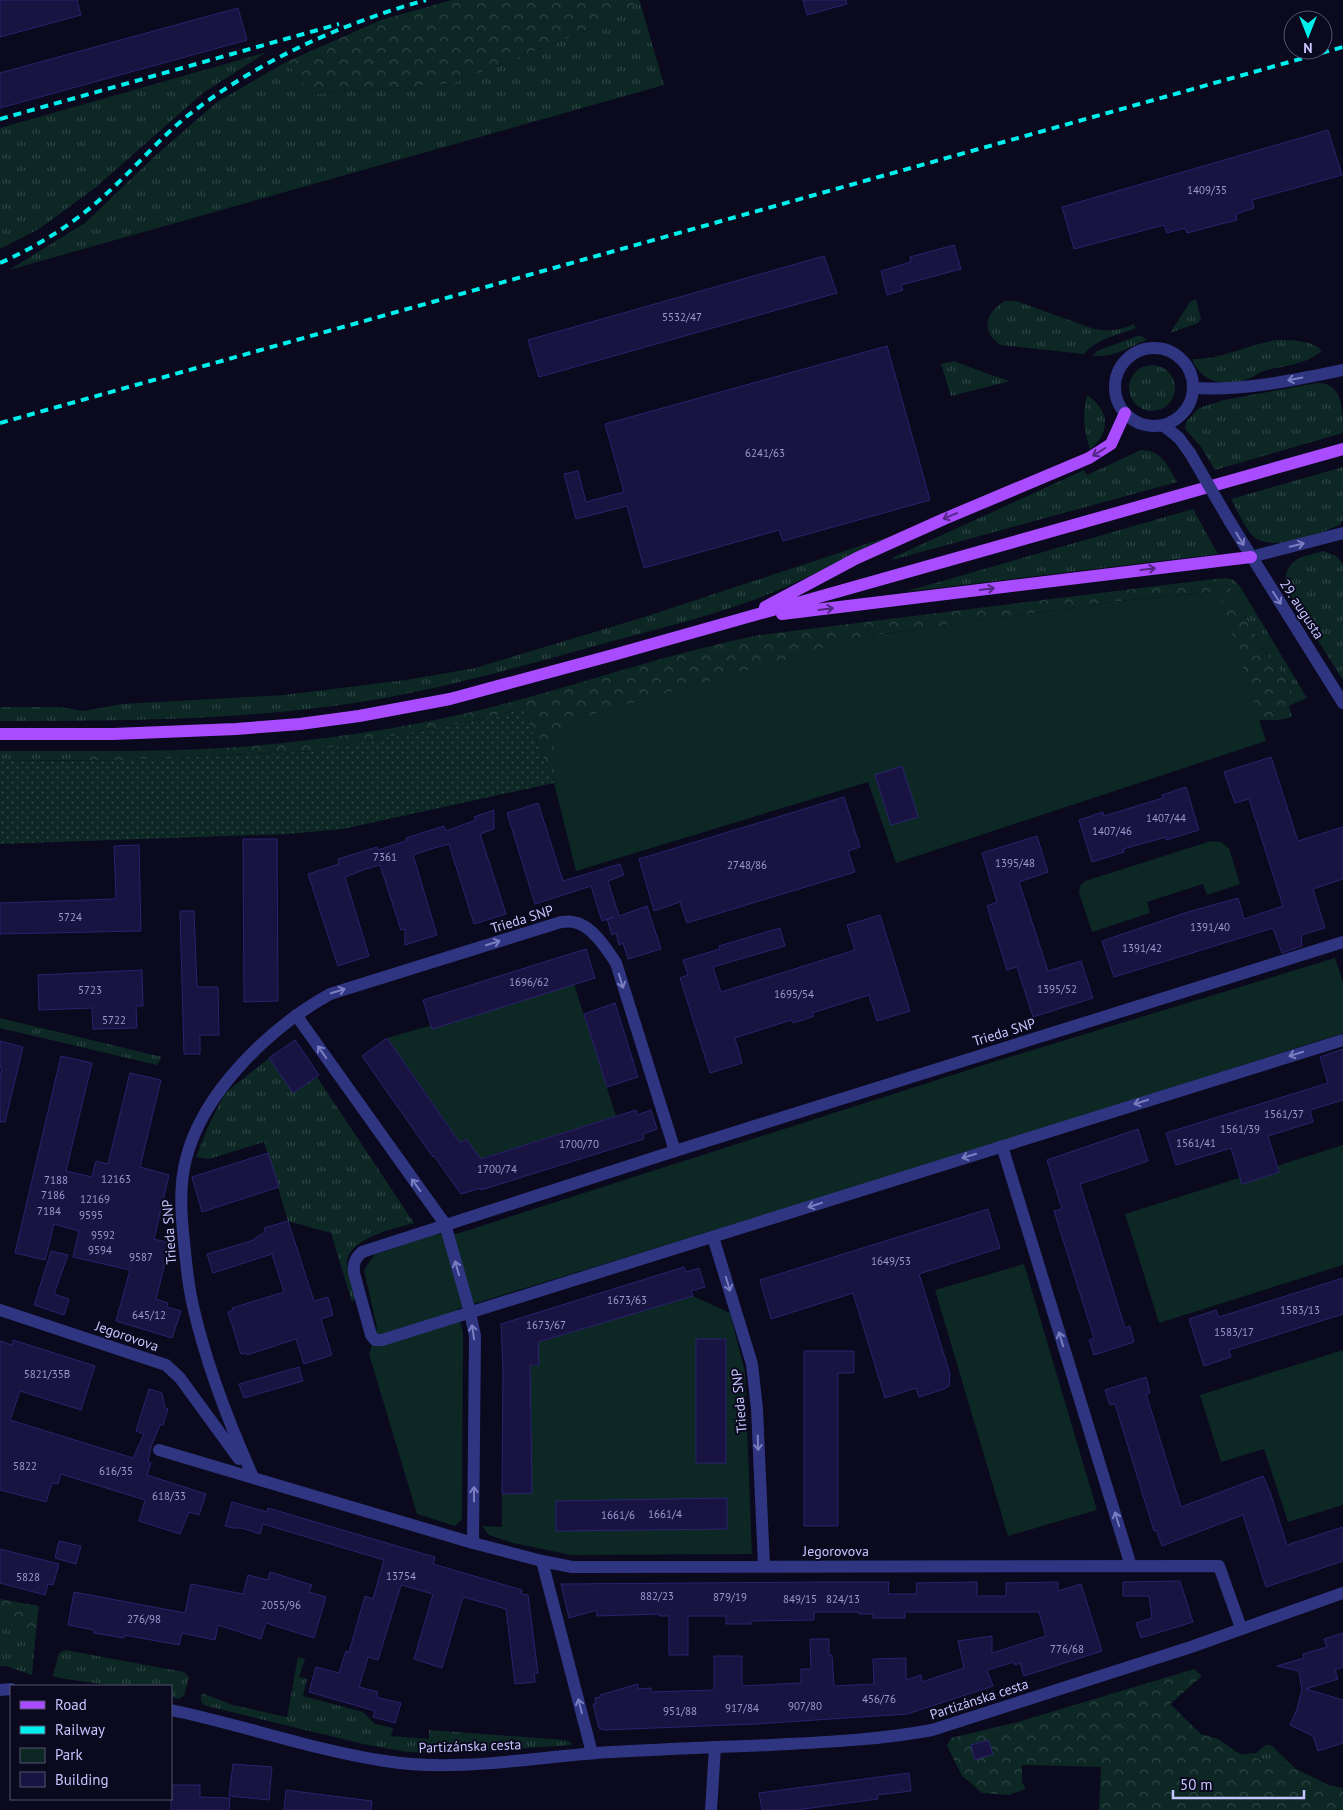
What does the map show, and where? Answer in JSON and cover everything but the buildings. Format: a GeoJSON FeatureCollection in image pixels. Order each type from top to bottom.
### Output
{"type":"FeatureCollection","features":[{"type":"Feature","properties":{"kind":"main road"},"geometry":{"type":"LineString","coordinates":[[742,619],[857,558],[944,518],[1089,458],[1110,444],[1125,413]]}},
{"type":"Feature","properties":{"kind":"main road"},"geometry":{"type":"LineString","coordinates":[[0,734],[177,732],[300,724],[359,716],[450,699],[742,619],[1343,449]]}},
{"type":"Feature","properties":{"kind":"main road"},"geometry":{"type":"LineString","coordinates":[[742,619],[1251,557]]}},
{"type":"Feature","properties":{"kind":"street"},"geometry":{"type":"LineString","coordinates":[[1156,347],[1171,351],[1182,358],[1190,369],[1194,388],[1191,401],[1184,412],[1175,420],[1163,425],[1146,425],[1132,418],[1125,413],[1116,395],[1117,376],[1125,361],[1142,350],[1156,347]]}},
{"type":"Feature","properties":{"kind":"street"},"geometry":{"type":"LineString","coordinates":[[1194,388],[1233,389],[1277,383],[1343,370]]}},
{"type":"Feature","properties":{"kind":"street","name":"29. augusta"},"geometry":{"type":"LineString","coordinates":[[1163,425],[1179,438],[1190,453],[1251,557],[1343,703]]}},
{"type":"Feature","properties":{"kind":"street"},"geometry":{"type":"LineString","coordinates":[[1251,557],[1343,533]]}},
{"type":"Feature","properties":{"kind":"street","name":"Trieda SNP"},"geometry":{"type":"LineString","coordinates":[[253,1478],[238,1444],[193,1306],[183,1234],[181,1188],[186,1157],[208,1107],[221,1088],[242,1064],[296,1015],[330,994],[561,922],[572,921],[582,924],[599,940],[616,963],[674,1151]]}},
{"type":"Feature","properties":{"kind":"street","name":"Trieda SNP"},"geometry":{"type":"LineString","coordinates":[[1343,942],[445,1224],[362,1252],[356,1257],[353,1264],[354,1273],[371,1335],[375,1340],[382,1340],[1343,1040]]}},
{"type":"Feature","properties":{"kind":"street"},"geometry":{"type":"LineString","coordinates":[[296,1015],[445,1224],[470,1312],[474,1336],[473,1543]]}},
{"type":"Feature","properties":{"kind":"street"},"geometry":{"type":"LineString","coordinates":[[1002,1146],[1131,1566],[1219,1566],[1241,1628]]}},
{"type":"Feature","properties":{"kind":"street","name":"Trieda SNP"},"geometry":{"type":"LineString","coordinates":[[713,1237],[752,1364],[757,1409],[764,1566]]}},
{"type":"Feature","properties":{"kind":"street","name":"Jegorovova"},"geometry":{"type":"LineString","coordinates":[[0,1310],[166,1365],[180,1378],[253,1478]]}},
{"type":"Feature","properties":{"kind":"street","name":"Jegorovova"},"geometry":{"type":"LineString","coordinates":[[159,1450],[473,1543],[542,1561],[572,1566],[1131,1566]]}},
{"type":"Feature","properties":{"kind":"street"},"geometry":{"type":"LineString","coordinates":[[542,1561],[592,1753]]}},
{"type":"Feature","properties":{"kind":"street","name":"Partizánska cesta"},"geometry":{"type":"LineString","coordinates":[[172,1710],[288,1740],[386,1762],[436,1765],[592,1753],[833,1742],[932,1730],[1191,1647],[1343,1593]]}},
{"type":"Feature","properties":{"kind":"street"},"geometry":{"type":"LineString","coordinates":[[711,1810],[715,1747]]}},
{"type":"Feature","properties":{"kind":"green space"},"geometry":{"type":"Polygon","coordinates":[[[452,0],[639,0],[640,2],[583,32],[453,83],[313,94],[286,62],[381,20],[452,0]]]}},
{"type":"Feature","properties":{"kind":"green space"},"geometry":{"type":"Polygon","coordinates":[[[640,2],[664,85],[9,270],[85,223],[156,155],[217,102],[286,62],[313,94],[453,83],[583,32],[640,2]]]}},
{"type":"Feature","properties":{"kind":"green space"},"geometry":{"type":"Polygon","coordinates":[[[267,52],[203,93],[95,188],[39,229],[0,249],[0,128],[267,52]]]}},
{"type":"Feature","properties":{"kind":"green space"},"geometry":{"type":"Polygon","coordinates":[[[1196,299],[1201,319],[1198,323],[1170,333],[1190,302],[1196,299]]]}},
{"type":"Feature","properties":{"kind":"green space"},"geometry":{"type":"Polygon","coordinates":[[[1005,301],[1016,301],[1094,329],[1115,330],[1134,324],[1136,328],[1101,341],[1084,354],[1001,345],[990,334],[988,322],[989,316],[993,311],[1005,301]]]}},
{"type":"Feature","properties":{"kind":"green space"},"geometry":{"type":"Polygon","coordinates":[[[1137,336],[1142,336],[1147,340],[1109,355],[1093,356],[1097,351],[1137,336]]]}},
{"type":"Feature","properties":{"kind":"green space"},"geometry":{"type":"Polygon","coordinates":[[[1277,340],[1307,343],[1318,347],[1322,351],[1305,361],[1260,372],[1242,381],[1225,383],[1217,382],[1203,375],[1193,362],[1193,359],[1214,357],[1277,340]]]}},
{"type":"Feature","properties":{"kind":"green space"},"geometry":{"type":"Polygon","coordinates":[[[954,361],[1010,381],[951,396],[941,364],[954,361]]]}},
{"type":"Feature","properties":{"kind":"green space"},"geometry":{"type":"Polygon","coordinates":[[[1152,365],[1165,369],[1171,375],[1175,388],[1171,401],[1165,407],[1152,411],[1139,407],[1133,401],[1129,388],[1133,375],[1139,369],[1152,365]]]}},
{"type":"Feature","properties":{"kind":"green space"},"geometry":{"type":"Polygon","coordinates":[[[1317,383],[1332,387],[1337,393],[1342,407],[1343,433],[1215,470],[1201,447],[1185,429],[1186,422],[1199,408],[1224,400],[1317,383]]]}},
{"type":"Feature","properties":{"kind":"green space"},"geometry":{"type":"Polygon","coordinates":[[[1087,395],[1100,408],[1104,414],[1105,421],[1102,436],[1090,450],[1084,423],[1087,395]]]}},
{"type":"Feature","properties":{"kind":"green space"},"geometry":{"type":"Polygon","coordinates":[[[1141,450],[1154,453],[1164,460],[1177,482],[892,560],[894,557],[1084,470],[1087,475],[1141,450]]]}},
{"type":"Feature","properties":{"kind":"green space"},"geometry":{"type":"Polygon","coordinates":[[[1343,467],[1343,520],[1340,525],[1294,541],[1269,543],[1258,540],[1250,533],[1242,521],[1231,499],[1343,467]]]}},
{"type":"Feature","properties":{"kind":"green space"},"geometry":{"type":"Polygon","coordinates":[[[1193,509],[1218,554],[904,592],[1193,509]]]}},
{"type":"Feature","properties":{"kind":"green space"},"geometry":{"type":"Polygon","coordinates":[[[887,537],[799,581],[727,609],[670,626],[417,692],[308,709],[231,716],[116,720],[0,721],[0,707],[59,707],[84,711],[121,704],[284,695],[406,680],[475,668],[641,618],[887,537]]]}},
{"type":"Feature","properties":{"kind":"green space"},"geometry":{"type":"Polygon","coordinates":[[[1323,551],[1336,556],[1343,564],[1343,680],[1284,587],[1285,577],[1295,561],[1323,551]]]}},
{"type":"Feature","properties":{"kind":"green space"},"geometry":{"type":"Polygon","coordinates":[[[1227,578],[1234,580],[1241,588],[1307,698],[1295,703],[1285,676],[1271,661],[1235,596],[1214,579],[1227,578]]]}},
{"type":"Feature","properties":{"kind":"green space"},"geometry":{"type":"Polygon","coordinates":[[[1214,579],[1226,583],[1271,661],[1285,676],[1295,703],[1289,706],[1292,717],[1279,720],[1259,720],[1213,592],[1121,601],[868,636],[554,742],[554,783],[523,709],[468,722],[312,751],[131,760],[72,760],[77,751],[179,750],[239,747],[296,742],[382,730],[504,704],[685,652],[759,635],[1214,579]]]}},
{"type":"Feature","properties":{"kind":"green space"},"geometry":{"type":"Polygon","coordinates":[[[1213,592],[1219,595],[1221,599],[1266,741],[896,863],[868,782],[576,871],[554,783],[554,742],[587,716],[868,636],[1121,601],[1213,592]]]}},
{"type":"Feature","properties":{"kind":"green space"},"geometry":{"type":"Polygon","coordinates":[[[523,709],[554,783],[343,829],[287,834],[0,844],[0,761],[131,760],[312,751],[468,722],[523,709]]]}},
{"type":"Feature","properties":{"kind":"green space"},"geometry":{"type":"Polygon","coordinates":[[[0,751],[77,751],[72,760],[0,761],[0,751]]]}},
{"type":"Feature","properties":{"kind":"green space"},"geometry":{"type":"Polygon","coordinates":[[[1211,841],[1221,842],[1229,848],[1240,884],[1207,895],[1203,884],[1147,902],[1150,913],[1092,932],[1079,893],[1080,886],[1085,881],[1211,841]]]}},
{"type":"Feature","properties":{"kind":"green space"},"geometry":{"type":"Polygon","coordinates":[[[1335,958],[1343,982],[1343,1033],[992,1145],[457,1309],[463,1333],[462,1519],[455,1526],[417,1514],[369,1354],[377,1328],[364,1270],[374,1255],[435,1234],[456,1234],[993,1062],[1335,958]]]}},
{"type":"Feature","properties":{"kind":"green space"},"geometry":{"type":"Polygon","coordinates":[[[574,984],[616,1116],[473,1161],[387,1038],[574,984]]]}},
{"type":"Feature","properties":{"kind":"green space"},"geometry":{"type":"Polygon","coordinates":[[[0,1018],[162,1057],[157,1065],[0,1028],[0,1018]]]}},
{"type":"Feature","properties":{"kind":"green space"},"geometry":{"type":"Polygon","coordinates":[[[269,1058],[293,1093],[317,1077],[414,1223],[374,1235],[356,1246],[350,1253],[347,1264],[355,1295],[355,1299],[352,1302],[331,1233],[288,1221],[264,1142],[209,1159],[196,1157],[225,1093],[269,1058]]]}},
{"type":"Feature","properties":{"kind":"green space"},"geometry":{"type":"Polygon","coordinates":[[[1343,1145],[1343,1265],[1159,1323],[1125,1214],[1343,1145]]]}},
{"type":"Feature","properties":{"kind":"green space"},"geometry":{"type":"Polygon","coordinates":[[[1024,1264],[1097,1510],[1008,1536],[935,1290],[1024,1264]]]}},
{"type":"Feature","properties":{"kind":"green space"},"geometry":{"type":"Polygon","coordinates":[[[693,1296],[730,1313],[745,1372],[752,1554],[571,1555],[513,1543],[489,1535],[482,1526],[502,1527],[502,1493],[532,1493],[529,1345],[693,1296]]]}},
{"type":"Feature","properties":{"kind":"green space"},"geometry":{"type":"Polygon","coordinates":[[[1343,1350],[1343,1505],[1288,1522],[1264,1449],[1221,1462],[1200,1395],[1343,1350]]]}},
{"type":"Feature","properties":{"kind":"green space"},"geometry":{"type":"Polygon","coordinates":[[[0,1599],[39,1606],[35,1641],[4,1615],[0,1616],[0,1599]]]}},
{"type":"Feature","properties":{"kind":"green space"},"geometry":{"type":"Polygon","coordinates":[[[4,1615],[35,1641],[32,1675],[6,1666],[0,1666],[0,1616],[4,1615]]]}},
{"type":"Feature","properties":{"kind":"green space"},"geometry":{"type":"Polygon","coordinates":[[[65,1650],[184,1672],[189,1677],[184,1696],[179,1699],[172,1697],[172,1685],[108,1685],[59,1678],[53,1676],[59,1653],[65,1650]]]}},
{"type":"Feature","properties":{"kind":"green space"},"geometry":{"type":"Polygon","coordinates":[[[298,1657],[305,1659],[299,1677],[307,1679],[303,1696],[363,1712],[375,1724],[393,1728],[391,1736],[429,1739],[429,1730],[565,1740],[572,1743],[571,1745],[442,1753],[407,1752],[363,1744],[207,1706],[201,1701],[202,1693],[233,1705],[287,1717],[298,1657]]]}},
{"type":"Feature","properties":{"kind":"green space"},"geometry":{"type":"Polygon","coordinates":[[[1194,1669],[1202,1676],[1170,1704],[1201,1734],[1218,1739],[1240,1754],[1296,1769],[1329,1785],[1343,1788],[1343,1810],[1099,1810],[1101,1767],[1022,1765],[1022,1782],[1026,1789],[1009,1795],[982,1793],[962,1776],[947,1746],[951,1738],[1018,1722],[1194,1669]]]}},
{"type":"Feature","properties":{"kind":"green space"},"geometry":{"type":"Polygon","coordinates":[[[1266,1745],[1271,1745],[1296,1769],[1240,1754],[1256,1753],[1266,1745]]]}},
{"type":"Feature","properties":{"kind":"railway"},"geometry":{"type":"LineString","coordinates":[[0,263],[41,242],[80,216],[186,117],[241,79],[270,62],[331,33],[426,0]]}},
{"type":"Feature","properties":{"kind":"railway"},"geometry":{"type":"LineString","coordinates":[[0,119],[339,24]]}},
{"type":"Feature","properties":{"kind":"railway"},"geometry":{"type":"LineString","coordinates":[[0,423],[1343,47]]}}]}
